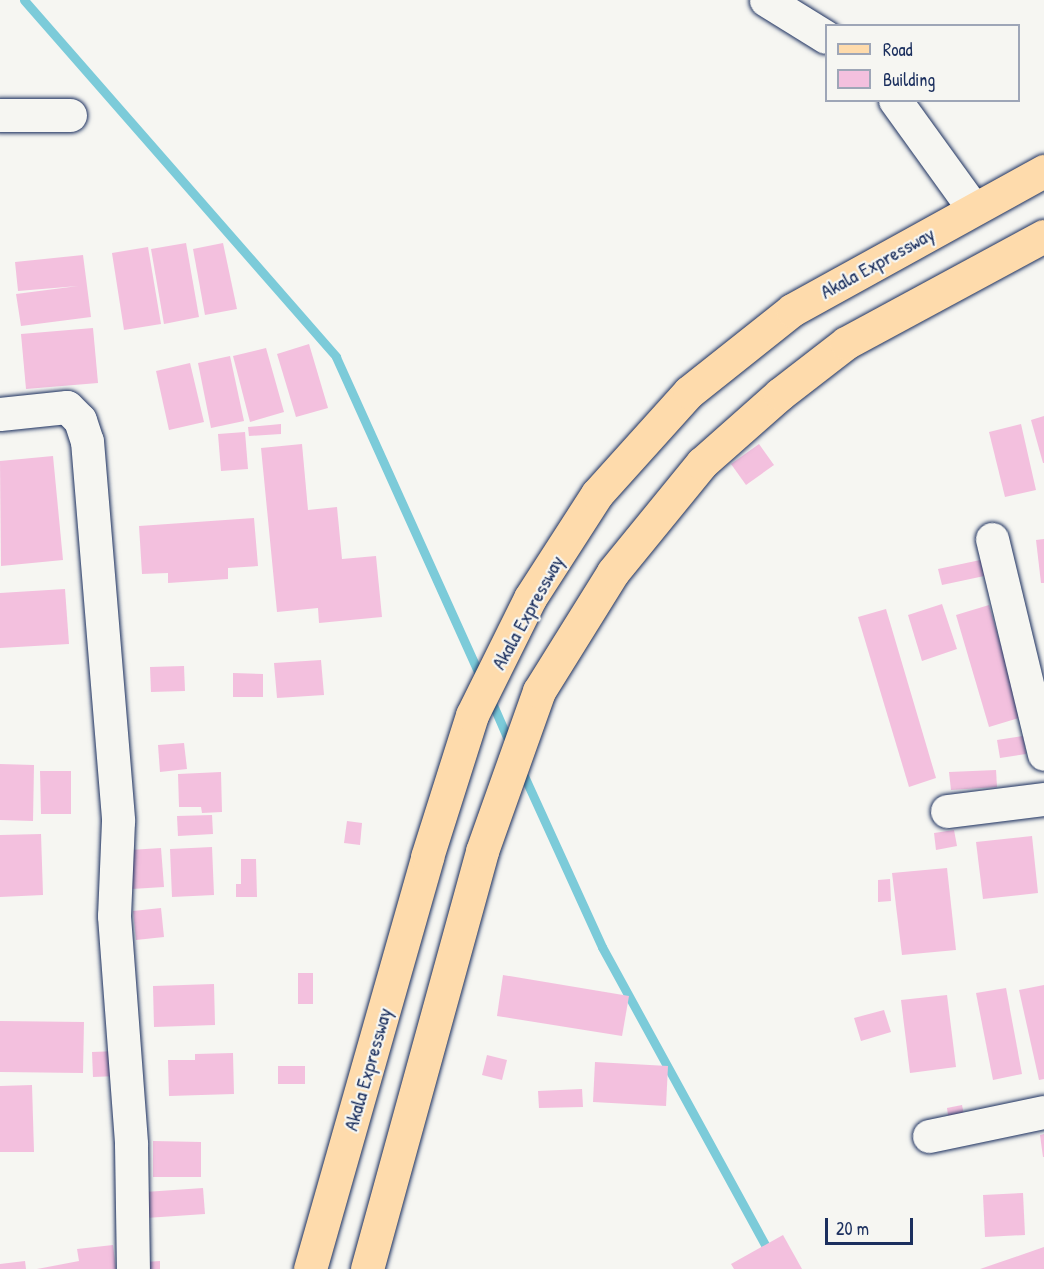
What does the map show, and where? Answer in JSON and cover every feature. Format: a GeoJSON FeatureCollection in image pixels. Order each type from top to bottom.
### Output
{"type":"FeatureCollection","features":[{"type":"Feature","properties":{"kind":"main road","name":"Akala Expressway"},"geometry":{"type":"LineString","coordinates":[[310,1269],[428,856],[472,715],[530,598],[597,494],[689,392],[792,310],[973,208],[1044,171]]}},
{"type":"Feature","properties":{"kind":"main road"},"geometry":{"type":"LineString","coordinates":[[367,1269],[482,851],[511,768],[537,697],[613,572],[702,463],[846,343],[1044,236]]}},
{"type":"Feature","properties":{"kind":"street"},"geometry":{"type":"LineString","coordinates":[[766,0],[825,36]]}},
{"type":"Feature","properties":{"kind":"street"},"geometry":{"type":"LineString","coordinates":[[896,102],[973,208]]}},
{"type":"Feature","properties":{"kind":"street"},"geometry":{"type":"LineString","coordinates":[[0,115],[70,115]]}},
{"type":"Feature","properties":{"kind":"street"},"geometry":{"type":"LineString","coordinates":[[0,414],[67,407],[80,420],[87,441],[118,820],[114,916],[131,1144],[133,1269]]}},
{"type":"Feature","properties":{"kind":"street"},"geometry":{"type":"LineString","coordinates":[[992,539],[1044,754]]}},
{"type":"Feature","properties":{"kind":"street"},"geometry":{"type":"LineString","coordinates":[[947,811],[1044,799]]}},
{"type":"Feature","properties":{"kind":"street"},"geometry":{"type":"LineString","coordinates":[[929,1136],[1044,1112]]}},
{"type":"Feature","properties":{"kind":"building"},"geometry":{"type":"Polygon","coordinates":[[[186,243],[199,317],[164,324],[151,249],[186,243]]]}},
{"type":"Feature","properties":{"kind":"building"},"geometry":{"type":"Polygon","coordinates":[[[223,243],[237,309],[205,315],[193,249],[223,243]]]}},
{"type":"Feature","properties":{"kind":"building"},"geometry":{"type":"Polygon","coordinates":[[[148,247],[161,324],[124,330],[112,253],[148,247]]]}},
{"type":"Feature","properties":{"kind":"building"},"geometry":{"type":"Polygon","coordinates":[[[83,255],[91,317],[21,326],[16,294],[78,286],[18,291],[15,262],[83,255]]]}},
{"type":"Feature","properties":{"kind":"building"},"geometry":{"type":"Polygon","coordinates":[[[93,328],[98,383],[26,389],[21,334],[93,328]]]}},
{"type":"Feature","properties":{"kind":"building"},"geometry":{"type":"Polygon","coordinates":[[[309,344],[328,408],[296,417],[277,354],[309,344]]]}},
{"type":"Feature","properties":{"kind":"building"},"geometry":{"type":"Polygon","coordinates":[[[266,348],[284,412],[250,422],[233,356],[266,348]]]}},
{"type":"Feature","properties":{"kind":"building"},"geometry":{"type":"Polygon","coordinates":[[[230,356],[244,421],[211,428],[198,363],[230,356]]]}},
{"type":"Feature","properties":{"kind":"building"},"geometry":{"type":"Polygon","coordinates":[[[190,363],[204,422],[169,430],[156,371],[190,363]]]}},
{"type":"Feature","properties":{"kind":"building"},"geometry":{"type":"Polygon","coordinates":[[[1044,416],[1044,463],[1043,463],[1031,420],[1044,416]]]}},
{"type":"Feature","properties":{"kind":"building"},"geometry":{"type":"Polygon","coordinates":[[[281,424],[281,434],[249,436],[248,427],[281,424]]]}},
{"type":"Feature","properties":{"kind":"building"},"geometry":{"type":"Polygon","coordinates":[[[1021,424],[1036,490],[1005,497],[989,432],[1021,424]]]}},
{"type":"Feature","properties":{"kind":"building"},"geometry":{"type":"Polygon","coordinates":[[[245,432],[248,469],[221,471],[218,434],[245,432]]]}},
{"type":"Feature","properties":{"kind":"building"},"geometry":{"type":"Polygon","coordinates":[[[302,444],[308,510],[337,507],[342,559],[376,556],[382,617],[319,623],[318,608],[277,612],[261,448],[302,444]]]}},
{"type":"Feature","properties":{"kind":"building"},"geometry":{"type":"Polygon","coordinates":[[[759,444],[774,465],[746,485],[731,464],[759,444]]]}},
{"type":"Feature","properties":{"kind":"building"},"geometry":{"type":"Polygon","coordinates":[[[53,456],[63,560],[1,566],[0,461],[53,456]]]}},
{"type":"Feature","properties":{"kind":"building"},"geometry":{"type":"Polygon","coordinates":[[[254,518],[258,566],[228,568],[228,579],[168,583],[168,573],[142,574],[139,526],[254,518]]]}},
{"type":"Feature","properties":{"kind":"building"},"geometry":{"type":"Polygon","coordinates":[[[1044,539],[1044,583],[1041,583],[1036,540],[1044,539]]]}},
{"type":"Feature","properties":{"kind":"building"},"geometry":{"type":"Polygon","coordinates":[[[985,559],[989,575],[942,585],[938,569],[985,559]]]}},
{"type":"Feature","properties":{"kind":"building"},"geometry":{"type":"Polygon","coordinates":[[[65,589],[69,644],[0,648],[0,593],[65,589]]]}},
{"type":"Feature","properties":{"kind":"building"},"geometry":{"type":"Polygon","coordinates":[[[942,604],[957,649],[922,661],[908,615],[942,604]]]}},
{"type":"Feature","properties":{"kind":"building"},"geometry":{"type":"Polygon","coordinates":[[[989,605],[1022,717],[989,727],[956,615],[989,605]]]}},
{"type":"Feature","properties":{"kind":"building"},"geometry":{"type":"Polygon","coordinates":[[[886,609],[936,778],[909,787],[858,617],[886,609]]]}},
{"type":"Feature","properties":{"kind":"building"},"geometry":{"type":"Polygon","coordinates":[[[321,660],[324,695],[277,698],[274,663],[321,660]]]}},
{"type":"Feature","properties":{"kind":"building"},"geometry":{"type":"Polygon","coordinates":[[[184,666],[185,691],[151,692],[150,667],[184,666]]]}},
{"type":"Feature","properties":{"kind":"building"},"geometry":{"type":"Polygon","coordinates":[[[233,673],[263,674],[263,697],[233,697],[233,673]]]}},
{"type":"Feature","properties":{"kind":"building"},"geometry":{"type":"Polygon","coordinates":[[[1023,736],[1026,754],[1000,758],[997,740],[1023,736]]]}},
{"type":"Feature","properties":{"kind":"building"},"geometry":{"type":"Polygon","coordinates":[[[184,743],[187,769],[160,772],[158,745],[184,743]]]}},
{"type":"Feature","properties":{"kind":"building"},"geometry":{"type":"Polygon","coordinates":[[[0,764],[34,765],[33,821],[0,820],[0,764]]]}},
{"type":"Feature","properties":{"kind":"building"},"geometry":{"type":"Polygon","coordinates":[[[996,770],[997,787],[951,790],[949,772],[996,770]]]}},
{"type":"Feature","properties":{"kind":"building"},"geometry":{"type":"Polygon","coordinates":[[[40,771],[71,771],[71,814],[41,814],[40,771]]]}},
{"type":"Feature","properties":{"kind":"building"},"geometry":{"type":"Polygon","coordinates":[[[221,772],[222,812],[202,813],[201,807],[179,807],[178,774],[221,772]]]}},
{"type":"Feature","properties":{"kind":"building"},"geometry":{"type":"Polygon","coordinates":[[[212,815],[213,834],[178,836],[177,816],[212,815]]]}},
{"type":"Feature","properties":{"kind":"building"},"geometry":{"type":"Polygon","coordinates":[[[347,821],[362,823],[360,845],[344,843],[347,821]]]}},
{"type":"Feature","properties":{"kind":"building"},"geometry":{"type":"Polygon","coordinates":[[[954,830],[957,846],[936,850],[934,833],[954,830]]]}},
{"type":"Feature","properties":{"kind":"building"},"geometry":{"type":"Polygon","coordinates":[[[41,834],[43,895],[0,897],[0,835],[41,834]]]}},
{"type":"Feature","properties":{"kind":"building"},"geometry":{"type":"Polygon","coordinates":[[[1032,836],[1038,893],[983,899],[976,842],[1032,836]]]}},
{"type":"Feature","properties":{"kind":"building"},"geometry":{"type":"Polygon","coordinates":[[[212,847],[214,895],[172,897],[170,849],[212,847]]]}},
{"type":"Feature","properties":{"kind":"building"},"geometry":{"type":"Polygon","coordinates":[[[161,848],[164,887],[132,889],[130,850],[161,848]]]}},
{"type":"Feature","properties":{"kind":"building"},"geometry":{"type":"Polygon","coordinates":[[[241,859],[256,859],[257,897],[236,897],[236,884],[241,884],[241,859]]]}},
{"type":"Feature","properties":{"kind":"building"},"geometry":{"type":"Polygon","coordinates":[[[947,868],[956,950],[902,955],[892,873],[947,868]]]}},
{"type":"Feature","properties":{"kind":"building"},"geometry":{"type":"Polygon","coordinates":[[[890,879],[891,901],[878,902],[878,880],[890,879]]]}},
{"type":"Feature","properties":{"kind":"building"},"geometry":{"type":"Polygon","coordinates":[[[161,908],[164,937],[136,940],[133,911],[161,908]]]}},
{"type":"Feature","properties":{"kind":"building"},"geometry":{"type":"Polygon","coordinates":[[[298,973],[313,973],[313,1004],[298,1004],[298,973]]]}},
{"type":"Feature","properties":{"kind":"building"},"geometry":{"type":"Polygon","coordinates":[[[503,975],[629,996],[622,1036],[497,1016],[503,975]]]}},
{"type":"Feature","properties":{"kind":"building"},"geometry":{"type":"Polygon","coordinates":[[[214,984],[215,1025],[154,1027],[153,986],[214,984]]]}},
{"type":"Feature","properties":{"kind":"building"},"geometry":{"type":"Polygon","coordinates":[[[1044,985],[1044,1079],[1039,1080],[1019,990],[1044,985]]]}},
{"type":"Feature","properties":{"kind":"building"},"geometry":{"type":"Polygon","coordinates":[[[1006,988],[1022,1074],[993,1080],[976,993],[1006,988]]]}},
{"type":"Feature","properties":{"kind":"building"},"geometry":{"type":"Polygon","coordinates":[[[947,995],[956,1067],[910,1073],[901,1000],[947,995]]]}},
{"type":"Feature","properties":{"kind":"building"},"geometry":{"type":"Polygon","coordinates":[[[884,1010],[891,1032],[861,1041],[854,1018],[884,1010]]]}},
{"type":"Feature","properties":{"kind":"building"},"geometry":{"type":"Polygon","coordinates":[[[0,1021],[84,1022],[83,1073],[0,1072],[0,1021]]]}},
{"type":"Feature","properties":{"kind":"building"},"geometry":{"type":"Polygon","coordinates":[[[117,1051],[118,1076],[93,1077],[92,1052],[117,1051]]]}},
{"type":"Feature","properties":{"kind":"building"},"geometry":{"type":"Polygon","coordinates":[[[233,1053],[234,1094],[169,1096],[168,1060],[195,1060],[195,1054],[233,1053]]]}},
{"type":"Feature","properties":{"kind":"building"},"geometry":{"type":"Polygon","coordinates":[[[487,1055],[507,1060],[502,1080],[482,1075],[487,1055]]]}},
{"type":"Feature","properties":{"kind":"building"},"geometry":{"type":"Polygon","coordinates":[[[595,1062],[668,1066],[666,1106],[593,1102],[595,1062]]]}},
{"type":"Feature","properties":{"kind":"building"},"geometry":{"type":"Polygon","coordinates":[[[278,1066],[305,1066],[305,1084],[278,1084],[278,1066]]]}},
{"type":"Feature","properties":{"kind":"building"},"geometry":{"type":"Polygon","coordinates":[[[32,1085],[34,1152],[0,1152],[0,1086],[32,1085]]]}},
{"type":"Feature","properties":{"kind":"building"},"geometry":{"type":"Polygon","coordinates":[[[582,1089],[583,1107],[539,1108],[538,1091],[582,1089]]]}},
{"type":"Feature","properties":{"kind":"building"},"geometry":{"type":"Polygon","coordinates":[[[962,1105],[965,1120],[949,1122],[947,1108],[962,1105]]]}},
{"type":"Feature","properties":{"kind":"building"},"geometry":{"type":"Polygon","coordinates":[[[1044,1134],[1044,1157],[1043,1157],[1040,1135],[1044,1134]]]}},
{"type":"Feature","properties":{"kind":"building"},"geometry":{"type":"Polygon","coordinates":[[[153,1141],[201,1142],[201,1177],[153,1177],[153,1141]]]}},
{"type":"Feature","properties":{"kind":"building"},"geometry":{"type":"Polygon","coordinates":[[[203,1188],[205,1214],[146,1218],[145,1192],[203,1188]]]}},
{"type":"Feature","properties":{"kind":"building"},"geometry":{"type":"Polygon","coordinates":[[[1023,1193],[1025,1235],[985,1237],[983,1195],[1023,1193]]]}},
{"type":"Feature","properties":{"kind":"building"},"geometry":{"type":"Polygon","coordinates":[[[783,1235],[802,1269],[734,1269],[731,1264],[783,1235]]]}},
{"type":"Feature","properties":{"kind":"building"},"geometry":{"type":"Polygon","coordinates":[[[113,1245],[116,1269],[37,1269],[79,1261],[77,1249],[113,1245]]]}},
{"type":"Feature","properties":{"kind":"building"},"geometry":{"type":"Polygon","coordinates":[[[1044,1247],[1044,1269],[980,1269],[1044,1247]]]}},
{"type":"Feature","properties":{"kind":"building"},"geometry":{"type":"Polygon","coordinates":[[[25,1261],[26,1269],[0,1269],[0,1264],[25,1261]]]}},
{"type":"Feature","properties":{"kind":"building"},"geometry":{"type":"Polygon","coordinates":[[[160,1261],[160,1269],[146,1269],[145,1262],[160,1261]]]}},
{"type":"Feature","properties":{"kind":"waterway"},"geometry":{"type":"LineString","coordinates":[[24,0],[336,357],[482,680]]}},
{"type":"Feature","properties":{"kind":"waterway"},"geometry":{"type":"LineString","coordinates":[[490,698],[511,746]]}},
{"type":"Feature","properties":{"kind":"waterway"},"geometry":{"type":"LineString","coordinates":[[520,767],[602,947],[778,1269]]}}]}
